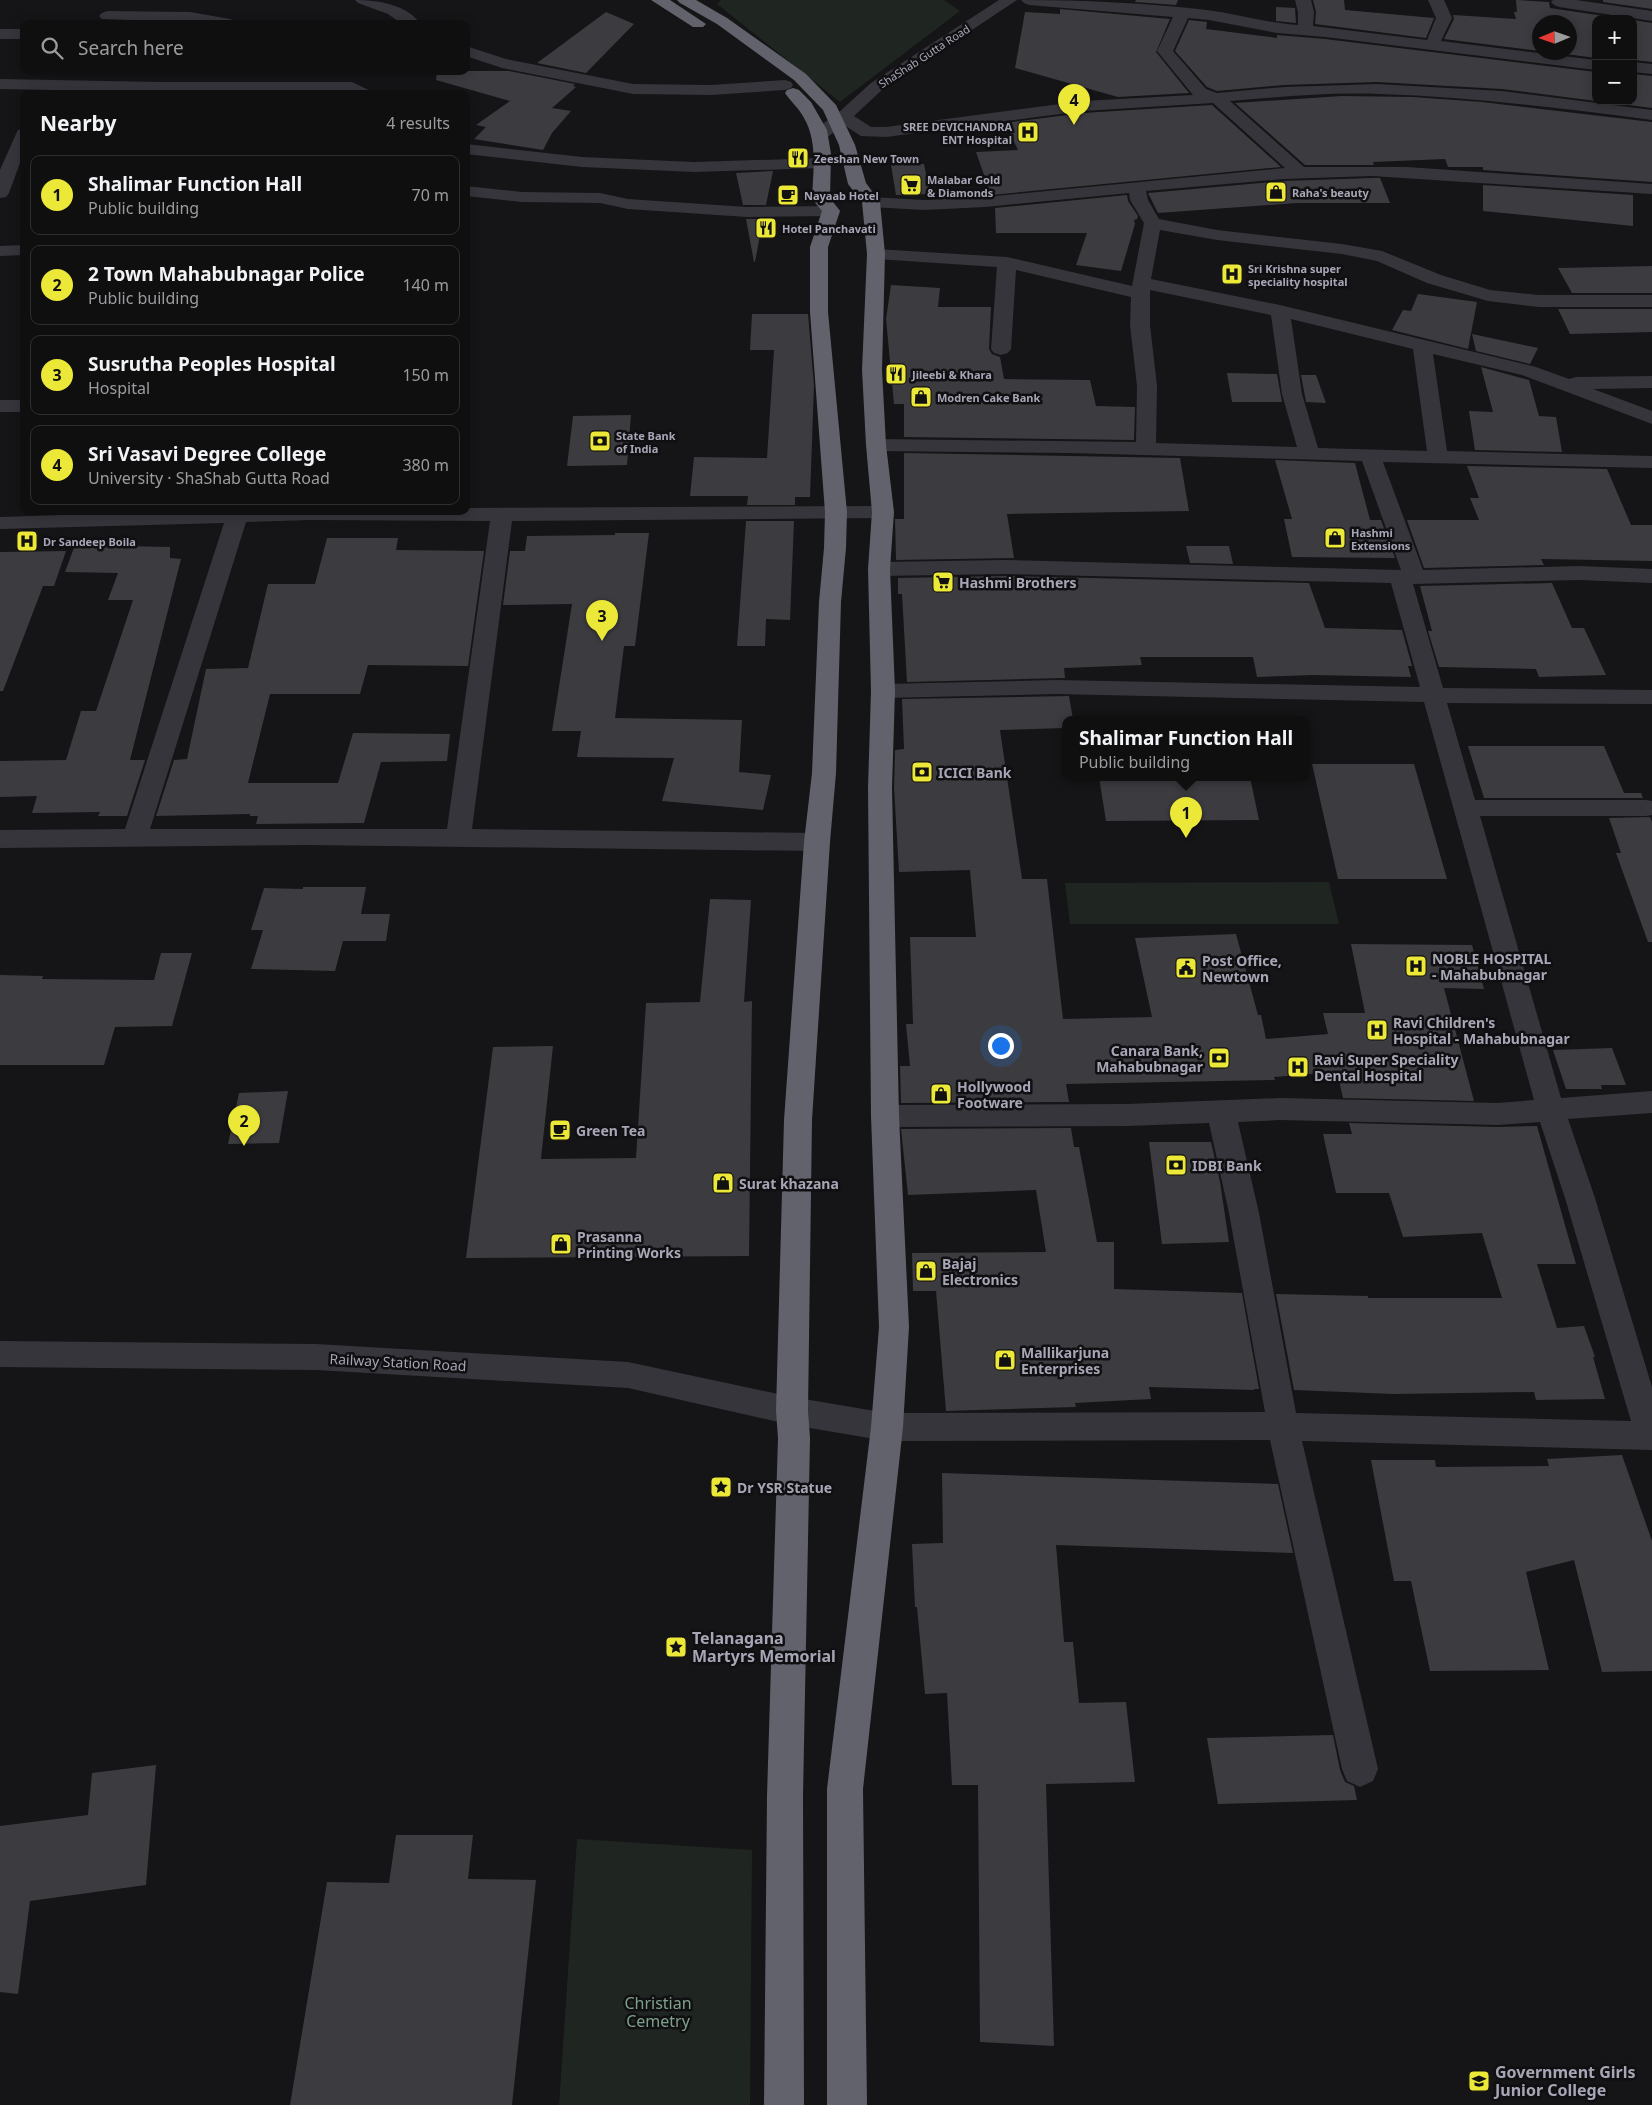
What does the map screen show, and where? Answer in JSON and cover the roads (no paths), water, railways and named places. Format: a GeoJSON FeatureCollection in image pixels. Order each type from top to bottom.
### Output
{"type":"FeatureCollection","features":[{"type":"Feature","properties":{"kind":"highway"},"geometry":{"type":"LineString","coordinates":[[659,0],[726,41],[785,85],[809,108],[816,120],[834,124]]}},
{"type":"Feature","properties":{"kind":"highway"},"geometry":{"type":"LineString","coordinates":[[685,0],[722,21],[800,77],[830,108],[834,124],[847,145],[857,184],[871,202],[876,254],[872,370],[876,445],[883,512],[879,569],[883,691],[880,788],[885,1116],[894,1327],[887,1427],[845,1789],[847,2105]]}},
{"type":"Feature","properties":{"kind":"highway"},"geometry":{"type":"LineString","coordinates":[[784,2105],[785,1796],[794,1438],[792,1411],[798,1120],[817,842],[824,774],[830,602],[836,512],[819,312],[819,247],[830,211],[821,199],[823,151],[834,124]]}},
{"type":"Feature","properties":{"kind":"street"},"geometry":{"type":"LineString","coordinates":[[103,20],[117,5],[126,0]]}},
{"type":"Feature","properties":{"kind":"street"},"geometry":{"type":"LineString","coordinates":[[363,0],[393,11],[408,20]]}},
{"type":"Feature","properties":{"kind":"street","name":"ShaShab Gutta Road"},"geometry":{"type":"LineString","coordinates":[[834,124],[878,86],[1009,0]]}},
{"type":"Feature","properties":{"kind":"street"},"geometry":{"type":"LineString","coordinates":[[1029,0],[1210,15],[1277,28],[1532,54]]}},
{"type":"Feature","properties":{"kind":"street"},"geometry":{"type":"LineString","coordinates":[[1303,0],[1306,12],[1304,30]]}},
{"type":"Feature","properties":{"kind":"street"},"geometry":{"type":"LineString","coordinates":[[1432,45],[1444,18],[1436,0]]}},
{"type":"Feature","properties":{"kind":"street"},"geometry":{"type":"LineString","coordinates":[[1560,6],[1652,16]]}},
{"type":"Feature","properties":{"kind":"street"},"geometry":{"type":"LineString","coordinates":[[1182,13],[1165,51],[1200,92],[1217,98],[1301,174]]}},
{"type":"Feature","properties":{"kind":"street"},"geometry":{"type":"LineString","coordinates":[[103,20],[190,16],[210,20]]}},
{"type":"Feature","properties":{"kind":"street"},"geometry":{"type":"LineString","coordinates":[[0,34],[20,34]]}},
{"type":"Feature","properties":{"kind":"street"},"geometry":{"type":"LineString","coordinates":[[470,52],[502,63],[633,89],[711,90],[785,85]]}},
{"type":"Feature","properties":{"kind":"street"},"geometry":{"type":"LineString","coordinates":[[1576,60],[1592,64]]}},
{"type":"Feature","properties":{"kind":"street"},"geometry":{"type":"LineString","coordinates":[[1637,67],[1652,69]]}},
{"type":"Feature","properties":{"kind":"street"},"geometry":{"type":"LineString","coordinates":[[48,90],[57,75]]}},
{"type":"Feature","properties":{"kind":"street"},"geometry":{"type":"LineString","coordinates":[[0,84],[48,90],[352,87],[358,90]]}},
{"type":"Feature","properties":{"kind":"street"},"geometry":{"type":"LineString","coordinates":[[834,124],[867,132],[886,132],[1083,106],[1284,92],[1377,89],[1502,96],[1652,115]]}},
{"type":"Feature","properties":{"kind":"street"},"geometry":{"type":"LineString","coordinates":[[0,193],[19,137]]}},
{"type":"Feature","properties":{"kind":"street"},"geometry":{"type":"LineString","coordinates":[[470,149],[582,162],[694,167],[822,163]]}},
{"type":"Feature","properties":{"kind":"street"},"geometry":{"type":"LineString","coordinates":[[871,202],[924,206],[985,202],[1258,175],[1371,171],[1594,187],[1652,189]]}},
{"type":"Feature","properties":{"kind":"street"},"geometry":{"type":"LineString","coordinates":[[1137,187],[1139,200],[1153,222],[1217,235],[1342,249],[1382,256],[1434,280],[1488,294],[1539,301],[1652,301]]}},
{"type":"Feature","properties":{"kind":"street"},"geometry":{"type":"LineString","coordinates":[[470,191],[522,197],[600,198],[628,204],[747,212],[830,211]]}},
{"type":"Feature","properties":{"kind":"street"},"geometry":{"type":"LineString","coordinates":[[1146,450],[1148,386],[1140,325],[1141,288],[1144,257],[1153,222]]}},
{"type":"Feature","properties":{"kind":"street"},"geometry":{"type":"LineString","coordinates":[[0,251],[20,250]]}},
{"type":"Feature","properties":{"kind":"street"},"geometry":{"type":"LineString","coordinates":[[876,254],[1006,262],[1141,288],[1280,311],[1529,372],[1652,418]]}},
{"type":"Feature","properties":{"kind":"street"},"geometry":{"type":"LineString","coordinates":[[1001,349],[1006,262]]}},
{"type":"Feature","properties":{"kind":"street"},"geometry":{"type":"LineString","coordinates":[[1280,311],[1292,394],[1309,454]]}},
{"type":"Feature","properties":{"kind":"street"},"geometry":{"type":"LineString","coordinates":[[1422,346],[1438,457]]}},
{"type":"Feature","properties":{"kind":"street"},"geometry":{"type":"LineString","coordinates":[[1559,383],[1652,382]]}},
{"type":"Feature","properties":{"kind":"street"},"geometry":{"type":"LineString","coordinates":[[0,406],[20,406]]}},
{"type":"Feature","properties":{"kind":"street"},"geometry":{"type":"LineString","coordinates":[[876,445],[1077,446],[1146,450],[1570,458],[1652,462]]}},
{"type":"Feature","properties":{"kind":"street"},"geometry":{"type":"LineString","coordinates":[[1370,455],[1407,577],[1432,695],[1551,1111],[1580,1198],[1652,1436]]}},
{"type":"Feature","properties":{"kind":"street"},"geometry":{"type":"LineString","coordinates":[[470,515],[883,512]]}},
{"type":"Feature","properties":{"kind":"street"},"geometry":{"type":"LineString","coordinates":[[0,523],[261,515]]}},
{"type":"Feature","properties":{"kind":"street"},"geometry":{"type":"LineString","coordinates":[[458,837],[502,515]]}},
{"type":"Feature","properties":{"kind":"street"},"geometry":{"type":"LineString","coordinates":[[136,836],[237,516]]}},
{"type":"Feature","properties":{"kind":"street"},"geometry":{"type":"LineString","coordinates":[[879,569],[1006,567],[1407,577],[1578,574],[1652,576]]}},
{"type":"Feature","properties":{"kind":"street"},"geometry":{"type":"LineString","coordinates":[[883,691],[1056,687],[1432,695],[1652,697]]}},
{"type":"Feature","properties":{"kind":"street"},"geometry":{"type":"LineString","coordinates":[[1465,808],[1646,808]]}},
{"type":"Feature","properties":{"kind":"street"},"geometry":{"type":"LineString","coordinates":[[0,839],[136,836],[458,837],[817,842]]}},
{"type":"Feature","properties":{"kind":"street"},"geometry":{"type":"LineString","coordinates":[[885,1116],[1127,1114],[1280,1108],[1498,1114],[1652,1102]]}},
{"type":"Feature","properties":{"kind":"street"},"geometry":{"type":"LineString","coordinates":[[1221,1111],[1244,1213],[1283,1426],[1360,1769]]}},
{"type":"Feature","properties":{"kind":"street","name":"Railway Station Road"},"geometry":{"type":"LineString","coordinates":[[0,1354],[316,1357],[628,1375],[792,1411],[887,1427],[1283,1426],[1652,1436]]}},
{"type":"Feature","properties":{"kind":"place","name":"Sri Vasavi Degree College"},"geometry":{"type":"Point","coordinates":[1074,125]}},
{"type":"Feature","properties":{"kind":"place","name":"SREE DEVICHANDRA ENT Hospital"},"geometry":{"type":"Point","coordinates":[1028,132]}},
{"type":"Feature","properties":{"kind":"place","name":"Zeeshan New Town"},"geometry":{"type":"Point","coordinates":[798,158]}},
{"type":"Feature","properties":{"kind":"place","name":"Malabar Gold & Diamonds"},"geometry":{"type":"Point","coordinates":[911,185]}},
{"type":"Feature","properties":{"kind":"place","name":"Raha's beauty"},"geometry":{"type":"Point","coordinates":[1276,192]}},
{"type":"Feature","properties":{"kind":"place","name":"Nayaab Hotel"},"geometry":{"type":"Point","coordinates":[788,195]}},
{"type":"Feature","properties":{"kind":"place","name":"Hotel Panchavati"},"geometry":{"type":"Point","coordinates":[766,228]}},
{"type":"Feature","properties":{"kind":"place","name":"Sri Krishna super speciality hospital"},"geometry":{"type":"Point","coordinates":[1232,274]}},
{"type":"Feature","properties":{"kind":"place","name":"Jileebi & Khara"},"geometry":{"type":"Point","coordinates":[896,374]}},
{"type":"Feature","properties":{"kind":"place","name":"Modren Cake Bank"},"geometry":{"type":"Point","coordinates":[921,397]}},
{"type":"Feature","properties":{"kind":"place","name":"State Bank of India"},"geometry":{"type":"Point","coordinates":[600,441]}},
{"type":"Feature","properties":{"kind":"place","name":"Hashmi Extensions"},"geometry":{"type":"Point","coordinates":[1335,538]}},
{"type":"Feature","properties":{"kind":"place","name":"Dr Sandeep Boila"},"geometry":{"type":"Point","coordinates":[27,541]}},
{"type":"Feature","properties":{"kind":"place","name":"Hashmi Brothers"},"geometry":{"type":"Point","coordinates":[943,582]}},
{"type":"Feature","properties":{"kind":"place","name":"Susrutha Peoples Hospital"},"geometry":{"type":"Point","coordinates":[602,641]}},
{"type":"Feature","properties":{"kind":"place","name":"ICICI Bank"},"geometry":{"type":"Point","coordinates":[922,772]}},
{"type":"Feature","properties":{"kind":"place","name":"Shalimar Function Hall"},"geometry":{"type":"Point","coordinates":[1186,838]}},
{"type":"Feature","properties":{"kind":"place","name":"NOBLE HOSPITAL - Mahabubnagar"},"geometry":{"type":"Point","coordinates":[1416,966]}},
{"type":"Feature","properties":{"kind":"place","name":"Post Office, Newtown"},"geometry":{"type":"Point","coordinates":[1186,968]}},
{"type":"Feature","properties":{"kind":"place","name":"Ravi Children's Hospital - Mahabubnagar"},"geometry":{"type":"Point","coordinates":[1377,1030]}},
{"type":"Feature","properties":{"kind":"place","name":"Canara Bank, Mahabubnagar"},"geometry":{"type":"Point","coordinates":[1219,1058]}},
{"type":"Feature","properties":{"kind":"place","name":"Ravi Super Speciality Dental Hospital"},"geometry":{"type":"Point","coordinates":[1298,1067]}},
{"type":"Feature","properties":{"kind":"place","name":"Hollywood Footware"},"geometry":{"type":"Point","coordinates":[941,1094]}},
{"type":"Feature","properties":{"kind":"place","name":"Green Tea"},"geometry":{"type":"Point","coordinates":[560,1130]}},
{"type":"Feature","properties":{"kind":"place","name":"2 Town Mahabubnagar Police"},"geometry":{"type":"Point","coordinates":[244,1146]}},
{"type":"Feature","properties":{"kind":"place","name":"IDBI Bank"},"geometry":{"type":"Point","coordinates":[1176,1165]}},
{"type":"Feature","properties":{"kind":"place","name":"Surat khazana"},"geometry":{"type":"Point","coordinates":[723,1183]}},
{"type":"Feature","properties":{"kind":"place","name":"Prasanna Printing Works"},"geometry":{"type":"Point","coordinates":[561,1244]}},
{"type":"Feature","properties":{"kind":"place","name":"Bajaj Electronics"},"geometry":{"type":"Point","coordinates":[926,1271]}},
{"type":"Feature","properties":{"kind":"place","name":"Mallikarjuna Enterprises"},"geometry":{"type":"Point","coordinates":[1005,1360]}},
{"type":"Feature","properties":{"kind":"place","name":"Dr YSR Statue"},"geometry":{"type":"Point","coordinates":[721,1487]}},
{"type":"Feature","properties":{"kind":"place","name":"Telanagana Martyrs Memorial"},"geometry":{"type":"Point","coordinates":[676,1647]}},
{"type":"Feature","properties":{"kind":"place","name":"Government Girls Junior College"},"geometry":{"type":"Point","coordinates":[1479,2081]}},
{"type":"Feature","properties":{"kind":"park label","name":"Christian Cemetry"},"geometry":{"type":"Point","coordinates":[658,2012]}}]}
